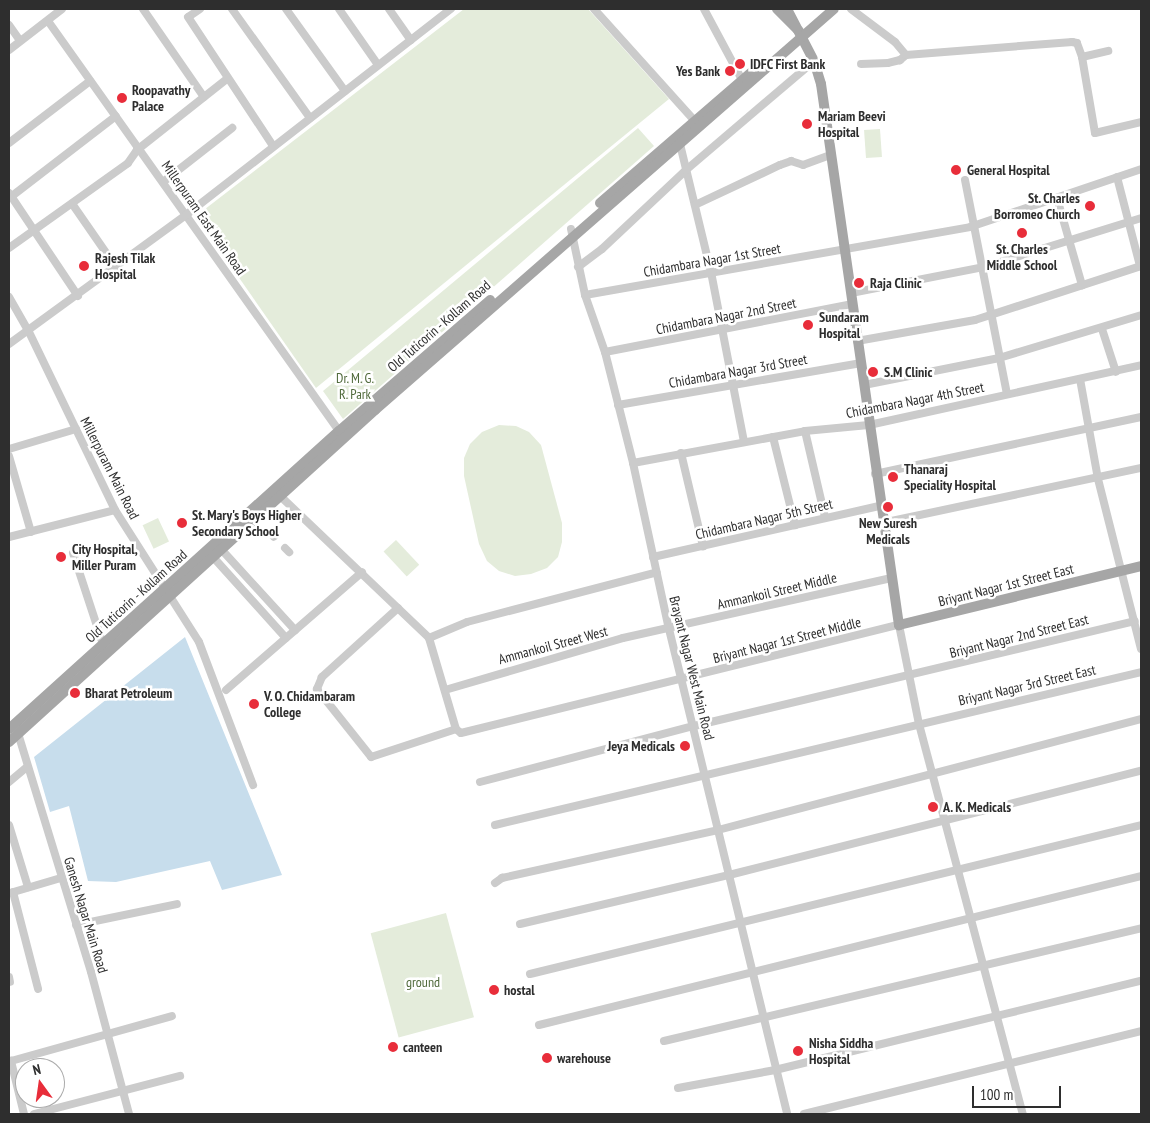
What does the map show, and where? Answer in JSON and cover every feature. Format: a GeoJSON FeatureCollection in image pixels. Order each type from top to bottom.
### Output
{"type":"FeatureCollection","features":[{"type":"Feature","properties":{"kind":"main road"},"geometry":{"type":"LineString","coordinates":[[777,9],[800,34]]}},
{"type":"Feature","properties":{"kind":"main road"},"geometry":{"type":"LineString","coordinates":[[787,9],[814,61],[821,84],[875,474],[899,626]]}},
{"type":"Feature","properties":{"kind":"main road","name":"Old Tuticorin - Kollam Road"},"geometry":{"type":"LineString","coordinates":[[14,729],[104,644],[167,593],[277,493],[339,431],[679,140],[695,121],[742,80],[800,34],[824,9]]}},
{"type":"Feature","properties":{"kind":"main road"},"geometry":{"type":"LineString","coordinates":[[679,140],[800,34],[834,9]]}},
{"type":"Feature","properties":{"kind":"main road"},"geometry":{"type":"LineString","coordinates":[[9,742],[14,729],[167,593],[213,557],[277,493],[572,233]]}},
{"type":"Feature","properties":{"kind":"main road","name":"Briyant Nagar 1st Street East"},"geometry":{"type":"LineString","coordinates":[[899,626],[1141,566]]}},
{"type":"Feature","properties":{"kind":"street"},"geometry":{"type":"LineString","coordinates":[[9,50],[62,9]]}},
{"type":"Feature","properties":{"kind":"street"},"geometry":{"type":"LineString","coordinates":[[143,9],[204,97]]}},
{"type":"Feature","properties":{"kind":"street"},"geometry":{"type":"LineString","coordinates":[[182,9],[273,146]]}},
{"type":"Feature","properties":{"kind":"street"},"geometry":{"type":"LineString","coordinates":[[188,17],[200,9]]}},
{"type":"Feature","properties":{"kind":"street"},"geometry":{"type":"LineString","coordinates":[[232,9],[310,118]]}},
{"type":"Feature","properties":{"kind":"street"},"geometry":{"type":"LineString","coordinates":[[286,9],[345,91]]}},
{"type":"Feature","properties":{"kind":"street"},"geometry":{"type":"LineString","coordinates":[[339,9],[378,65]]}},
{"type":"Feature","properties":{"kind":"street"},"geometry":{"type":"LineString","coordinates":[[389,9],[411,40]]}},
{"type":"Feature","properties":{"kind":"street"},"geometry":{"type":"LineString","coordinates":[[9,344],[29,332],[186,215],[451,9]]}},
{"type":"Feature","properties":{"kind":"street"},"geometry":{"type":"LineString","coordinates":[[594,9],[695,121]]}},
{"type":"Feature","properties":{"kind":"street"},"geometry":{"type":"LineString","coordinates":[[704,9],[742,80]]}},
{"type":"Feature","properties":{"kind":"street"},"geometry":{"type":"LineString","coordinates":[[851,9],[895,42],[906,55]]}},
{"type":"Feature","properties":{"kind":"street","name":"Millerpuram East Main Road"},"geometry":{"type":"LineString","coordinates":[[48,21],[339,431]]}},
{"type":"Feature","properties":{"kind":"street"},"geometry":{"type":"LineString","coordinates":[[9,25],[20,41]]}},
{"type":"Feature","properties":{"kind":"street"},"geometry":{"type":"LineString","coordinates":[[861,64],[888,63],[900,60],[906,55],[1072,42],[1077,44],[1082,57],[1095,133],[1141,122]]}},
{"type":"Feature","properties":{"kind":"street"},"geometry":{"type":"LineString","coordinates":[[1082,57],[1108,51]]}},
{"type":"Feature","properties":{"kind":"street"},"geometry":{"type":"LineString","coordinates":[[578,267],[602,249],[686,170],[814,61]]}},
{"type":"Feature","properties":{"kind":"street"},"geometry":{"type":"LineString","coordinates":[[9,248],[73,205],[128,163],[139,149],[227,79]]}},
{"type":"Feature","properties":{"kind":"street"},"geometry":{"type":"LineString","coordinates":[[9,143],[90,81]]}},
{"type":"Feature","properties":{"kind":"street"},"geometry":{"type":"LineString","coordinates":[[78,296],[10,194],[116,116]]}},
{"type":"Feature","properties":{"kind":"street"},"geometry":{"type":"LineString","coordinates":[[163,182],[232,128]]}},
{"type":"Feature","properties":{"kind":"street"},"geometry":{"type":"LineString","coordinates":[[679,140],[711,272],[744,442]]}},
{"type":"Feature","properties":{"kind":"street"},"geometry":{"type":"LineString","coordinates":[[695,205],[780,165],[791,161],[803,165],[830,155]]}},
{"type":"Feature","properties":{"kind":"street","name":"Chidambara Nagar 1st Street"},"geometry":{"type":"LineString","coordinates":[[585,295],[975,225],[1141,169]]}},
{"type":"Feature","properties":{"kind":"street"},"geometry":{"type":"LineString","coordinates":[[857,341],[919,332],[992,315],[1140,266],[1117,177]]}},
{"type":"Feature","properties":{"kind":"street"},"geometry":{"type":"LineString","coordinates":[[965,180],[984,268],[1007,394]]}},
{"type":"Feature","properties":{"kind":"street"},"geometry":{"type":"LineString","coordinates":[[1057,198],[1082,285]]}},
{"type":"Feature","properties":{"kind":"street"},"geometry":{"type":"LineString","coordinates":[[73,205],[116,267]]}},
{"type":"Feature","properties":{"kind":"street"},"geometry":{"type":"LineString","coordinates":[[851,293],[984,268],[1141,218]]}},
{"type":"Feature","properties":{"kind":"street","name":"Brayant Nagar West Main Road"},"geometry":{"type":"LineString","coordinates":[[572,233],[585,295],[605,352],[633,463],[669,629],[787,1114]]}},
{"type":"Feature","properties":{"kind":"street","name":"Millerpuram Main Road"},"geometry":{"type":"LineString","coordinates":[[9,297],[29,332],[115,510],[199,642],[253,785]]}},
{"type":"Feature","properties":{"kind":"street","name":"Chidambara Nagar 2nd Street"},"geometry":{"type":"LineString","coordinates":[[605,352],[851,304]]}},
{"type":"Feature","properties":{"kind":"street"},"geometry":{"type":"LineString","coordinates":[[864,385],[999,358],[1102,329],[1141,315]]}},
{"type":"Feature","properties":{"kind":"street"},"geometry":{"type":"LineString","coordinates":[[1102,329],[1116,372]]}},
{"type":"Feature","properties":{"kind":"street","name":"Chidambara Nagar 3rd Street"},"geometry":{"type":"LineString","coordinates":[[618,405],[861,363]]}},
{"type":"Feature","properties":{"kind":"street","name":"Chidambara Nagar 4th Street"},"geometry":{"type":"LineString","coordinates":[[633,463],[806,431],[869,425],[1141,365]]}},
{"type":"Feature","properties":{"kind":"street"},"geometry":{"type":"LineString","coordinates":[[1080,379],[1098,479],[1119,572],[1138,625],[1141,649]]}},
{"type":"Feature","properties":{"kind":"street"},"geometry":{"type":"LineString","coordinates":[[875,474],[1141,417]]}},
{"type":"Feature","properties":{"kind":"street"},"geometry":{"type":"LineString","coordinates":[[9,449],[76,429]]}},
{"type":"Feature","properties":{"kind":"street"},"geometry":{"type":"LineString","coordinates":[[806,431],[825,518]]}},
{"type":"Feature","properties":{"kind":"street"},"geometry":{"type":"LineString","coordinates":[[773,437],[795,525]]}},
{"type":"Feature","properties":{"kind":"street"},"geometry":{"type":"LineString","coordinates":[[681,453],[703,546]]}},
{"type":"Feature","properties":{"kind":"street"},"geometry":{"type":"LineString","coordinates":[[9,456],[31,532]]}},
{"type":"Feature","properties":{"kind":"street"},"geometry":{"type":"LineString","coordinates":[[882,522],[1098,479],[1141,468]]}},
{"type":"Feature","properties":{"kind":"street"},"geometry":{"type":"LineString","coordinates":[[277,493],[362,572],[429,638],[456,729],[371,757],[317,689],[322,677],[398,608]]}},
{"type":"Feature","properties":{"kind":"street","name":"Chidambara Nagar 5th Street"},"geometry":{"type":"LineString","coordinates":[[653,557],[880,506]]}},
{"type":"Feature","properties":{"kind":"street"},"geometry":{"type":"LineString","coordinates":[[9,537],[115,510]]}},
{"type":"Feature","properties":{"kind":"street"},"geometry":{"type":"LineString","coordinates":[[221,549],[295,630]]}},
{"type":"Feature","properties":{"kind":"street"},"geometry":{"type":"LineString","coordinates":[[73,553],[104,644]]}},
{"type":"Feature","properties":{"kind":"street"},"geometry":{"type":"LineString","coordinates":[[213,557],[286,638]]}},
{"type":"Feature","properties":{"kind":"street"},"geometry":{"type":"LineString","coordinates":[[226,690],[362,572]]}},
{"type":"Feature","properties":{"kind":"street"},"geometry":{"type":"LineString","coordinates":[[429,638],[467,622],[657,572]]}},
{"type":"Feature","properties":{"kind":"street","name":"Ammankoil Street Middle"},"geometry":{"type":"LineString","coordinates":[[669,629],[891,578]]}},
{"type":"Feature","properties":{"kind":"street","name":"Briyant Nagar 2nd Street East"},"geometry":{"type":"LineString","coordinates":[[480,782],[694,726],[909,675],[1138,625]]}},
{"type":"Feature","properties":{"kind":"street"},"geometry":{"type":"LineString","coordinates":[[899,626],[919,724],[956,870],[972,917],[1022,1114]]}},
{"type":"Feature","properties":{"kind":"street","name":"Briyant Nagar 1st Street Middle"},"geometry":{"type":"LineString","coordinates":[[456,729],[460,733],[899,626]]}},
{"type":"Feature","properties":{"kind":"street","name":"Ammankoil Street West"},"geometry":{"type":"LineString","coordinates":[[445,690],[569,652],[669,629]]}},
{"type":"Feature","properties":{"kind":"street","name":"Briyant Nagar 3rd Street East"},"geometry":{"type":"LineString","coordinates":[[495,825],[706,777],[919,724],[1141,672]]}},
{"type":"Feature","properties":{"kind":"street"},"geometry":{"type":"LineString","coordinates":[[495,883],[502,878],[718,830],[1141,719]]}},
{"type":"Feature","properties":{"kind":"street","name":"Ganesh Nagar Main Road"},"geometry":{"type":"LineString","coordinates":[[14,729],[108,1032],[129,1114]]}},
{"type":"Feature","properties":{"kind":"street"},"geometry":{"type":"LineString","coordinates":[[9,782],[27,767]]}},
{"type":"Feature","properties":{"kind":"street"},"geometry":{"type":"LineString","coordinates":[[520,924],[729,875],[1141,771]]}},
{"type":"Feature","properties":{"kind":"street"},"geometry":{"type":"LineString","coordinates":[[9,825],[28,887]]}},
{"type":"Feature","properties":{"kind":"street"},"geometry":{"type":"LineString","coordinates":[[530,974],[740,921],[1141,825]]}},
{"type":"Feature","properties":{"kind":"street"},"geometry":{"type":"LineString","coordinates":[[540,1025],[1141,876]]}},
{"type":"Feature","properties":{"kind":"street"},"geometry":{"type":"LineString","coordinates":[[38,989],[11,893],[61,878]]}},
{"type":"Feature","properties":{"kind":"street"},"geometry":{"type":"LineString","coordinates":[[76,925],[177,904]]}},
{"type":"Feature","properties":{"kind":"street"},"geometry":{"type":"LineString","coordinates":[[664,1041],[984,967],[1141,928]]}},
{"type":"Feature","properties":{"kind":"street"},"geometry":{"type":"LineString","coordinates":[[678,1088],[775,1070],[1141,981]]}},
{"type":"Feature","properties":{"kind":"street"},"geometry":{"type":"LineString","coordinates":[[24,1114],[11,1061],[108,1032],[172,1016]]}},
{"type":"Feature","properties":{"kind":"street"},"geometry":{"type":"LineString","coordinates":[[804,1114],[1141,1031]]}},
{"type":"Feature","properties":{"kind":"street"},"geometry":{"type":"LineString","coordinates":[[34,1114],[180,1076]]}},
{"type":"Feature","properties":{"kind":"green space"},"geometry":{"type":"Polygon","coordinates":[[[464,9],[588,9],[669,99],[316,388],[196,216],[464,9]]]}},
{"type":"Feature","properties":{"kind":"green space","name":"Dr. M. G. R. Park"},"geometry":{"type":"Polygon","coordinates":[[[638,128],[654,146],[343,419],[323,391],[638,128]]]}},
{"type":"Feature","properties":{"kind":"green space"},"geometry":{"type":"Polygon","coordinates":[[[880,129],[882,157],[866,158],[864,130],[880,129]]]}},
{"type":"Feature","properties":{"kind":"green space"},"geometry":{"type":"Polygon","coordinates":[[[499,425],[516,426],[529,432],[541,445],[562,523],[562,542],[558,557],[547,568],[531,574],[515,576],[499,571],[487,561],[479,544],[464,476],[464,458],[470,444],[482,432],[499,425]]]}},
{"type":"Feature","properties":{"kind":"green space"},"geometry":{"type":"Polygon","coordinates":[[[158,518],[169,542],[154,549],[143,525],[158,518]]]}},
{"type":"Feature","properties":{"kind":"green space"},"geometry":{"type":"Polygon","coordinates":[[[396,540],[419,565],[407,576],[384,552],[396,540]]]}},
{"type":"Feature","properties":{"kind":"green space","name":"ground"},"geometry":{"type":"Polygon","coordinates":[[[446,913],[474,1017],[399,1038],[371,933],[446,913]]]}},
{"type":"Feature","properties":{"kind":"water"},"geometry":{"type":"Polygon","coordinates":[[[185,637],[282,875],[222,890],[210,861],[116,882],[88,881],[69,806],[50,812],[34,757],[185,637]]]}},
{"type":"Feature","properties":{"kind":"place","name":"IDFC First Bank"},"geometry":{"type":"Point","coordinates":[740,64]}},
{"type":"Feature","properties":{"kind":"place","name":"Yes Bank"},"geometry":{"type":"Point","coordinates":[730,71]}},
{"type":"Feature","properties":{"kind":"place","name":"Roopavathy Palace"},"geometry":{"type":"Point","coordinates":[122,98]}},
{"type":"Feature","properties":{"kind":"place","name":"Mariam Beevi Hospital"},"geometry":{"type":"Point","coordinates":[807,124]}},
{"type":"Feature","properties":{"kind":"place","name":"General Hospital"},"geometry":{"type":"Point","coordinates":[956,170]}},
{"type":"Feature","properties":{"kind":"place","name":"St. Charles Borromeo Church"},"geometry":{"type":"Point","coordinates":[1090,206]}},
{"type":"Feature","properties":{"kind":"place","name":"St. Charles Middle School"},"geometry":{"type":"Point","coordinates":[1022,233]}},
{"type":"Feature","properties":{"kind":"place","name":"Rajesh Tilak Hospital"},"geometry":{"type":"Point","coordinates":[84,266]}},
{"type":"Feature","properties":{"kind":"place","name":"Raja Clinic"},"geometry":{"type":"Point","coordinates":[859,283]}},
{"type":"Feature","properties":{"kind":"place","name":"Sundaram Hospital"},"geometry":{"type":"Point","coordinates":[808,325]}},
{"type":"Feature","properties":{"kind":"place","name":"S.M Clinic"},"geometry":{"type":"Point","coordinates":[873,372]}},
{"type":"Feature","properties":{"kind":"place","name":"Thanaraj Speciality Hospital"},"geometry":{"type":"Point","coordinates":[893,477]}},
{"type":"Feature","properties":{"kind":"place","name":"New Suresh Medicals"},"geometry":{"type":"Point","coordinates":[888,507]}},
{"type":"Feature","properties":{"kind":"place","name":"St. Mary's Boys Higher Secondary School"},"geometry":{"type":"Point","coordinates":[182,523]}},
{"type":"Feature","properties":{"kind":"place","name":"City Hospital, Miller Puram"},"geometry":{"type":"Point","coordinates":[61,557]}},
{"type":"Feature","properties":{"kind":"place","name":"Bharat Petroleum"},"geometry":{"type":"Point","coordinates":[75,693]}},
{"type":"Feature","properties":{"kind":"place","name":"V. O. Chidambaram College"},"geometry":{"type":"Point","coordinates":[254,704]}},
{"type":"Feature","properties":{"kind":"place","name":"Jeya Medicals"},"geometry":{"type":"Point","coordinates":[685,746]}},
{"type":"Feature","properties":{"kind":"place","name":"A. K. Medicals"},"geometry":{"type":"Point","coordinates":[933,807]}},
{"type":"Feature","properties":{"kind":"place","name":"hostal"},"geometry":{"type":"Point","coordinates":[494,990]}},
{"type":"Feature","properties":{"kind":"place","name":"canteen"},"geometry":{"type":"Point","coordinates":[393,1047]}},
{"type":"Feature","properties":{"kind":"place","name":"Nisha Siddha Hospital"},"geometry":{"type":"Point","coordinates":[798,1051]}},
{"type":"Feature","properties":{"kind":"place","name":"warehouse"},"geometry":{"type":"Point","coordinates":[547,1058]}}]}
